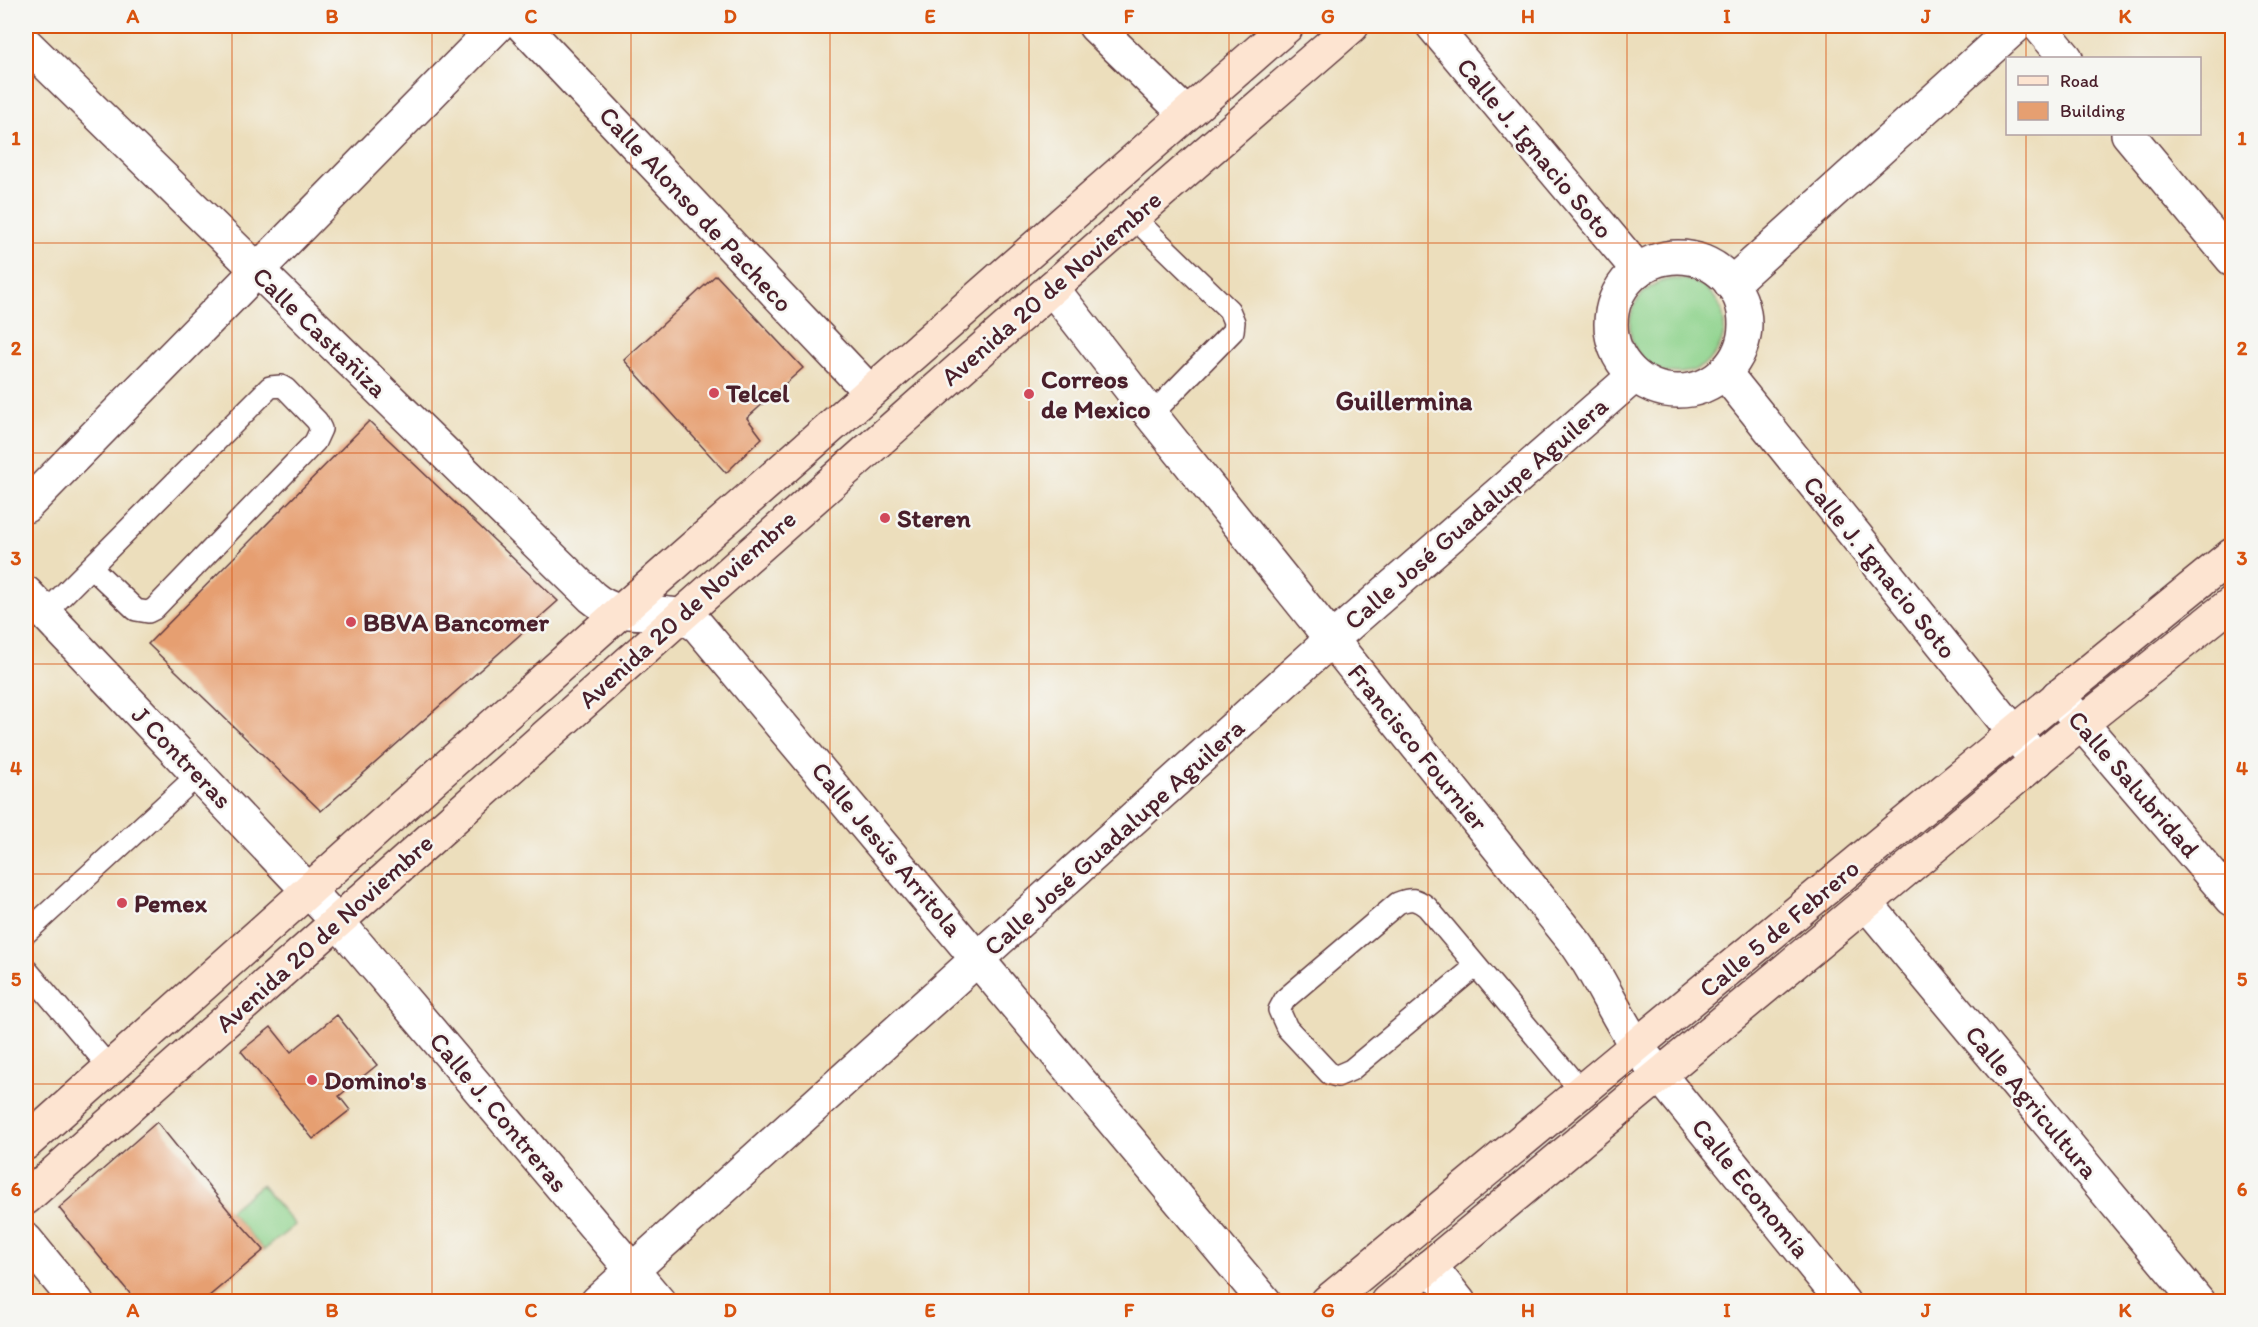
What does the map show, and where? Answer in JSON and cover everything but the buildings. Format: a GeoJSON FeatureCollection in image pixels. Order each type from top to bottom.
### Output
{"type":"FeatureCollection","features":[{"type":"Feature","properties":{"kind":"main road","name":"Avenida 20 de Noviembre"},"geometry":{"type":"LineString","coordinates":[[26,1143],[620,612],[1287,26]]}},
{"type":"Feature","properties":{"kind":"main road","name":"Avenida 20 de Noviembre"},"geometry":{"type":"LineString","coordinates":[[26,1198],[338,922],[679,615],[1352,26]]}},
{"type":"Feature","properties":{"kind":"main road","name":"Calle 5 de Febrero"},"geometry":{"type":"LineString","coordinates":[[1327,1302],[2013,732],[2232,555]]}},
{"type":"Feature","properties":{"kind":"main road","name":"Calle 5 de Febrero"},"geometry":{"type":"LineString","coordinates":[[1388,1302],[2082,723],[2232,603]]}},
{"type":"Feature","properties":{"kind":"street"},"geometry":{"type":"LineString","coordinates":[[26,506],[497,26]]}},
{"type":"Feature","properties":{"kind":"street","name":"Calle Alonso de Pacheco"},"geometry":{"type":"LineString","coordinates":[[523,26],[870,392]]}},
{"type":"Feature","properties":{"kind":"street"},"geometry":{"type":"LineString","coordinates":[[1095,26],[1186,114]]}},
{"type":"Feature","properties":{"kind":"street","name":"Calle J. Ignacio Soto"},"geometry":{"type":"LineString","coordinates":[[1433,26],[1638,270]]}},
{"type":"Feature","properties":{"kind":"street"},"geometry":{"type":"LineString","coordinates":[[1731,284],[2016,26]]}},
{"type":"Feature","properties":{"kind":"street"},"geometry":{"type":"LineString","coordinates":[[2039,26],[2065,57]]}},
{"type":"Feature","properties":{"kind":"street","name":"Calle Castañiza"},"geometry":{"type":"LineString","coordinates":[[26,44],[591,597],[603,606],[620,612]]}},
{"type":"Feature","properties":{"kind":"street"},"geometry":{"type":"LineString","coordinates":[[2129,135],[2232,259]]}},
{"type":"Feature","properties":{"kind":"street"},"geometry":{"type":"LineString","coordinates":[[1677,257],[1698,260],[1716,269],[1731,284],[1741,300],[1745,320],[1743,339],[1736,357],[1724,372],[1711,382],[1695,389],[1663,390],[1634,376],[1621,361],[1612,342],[1611,322],[1614,303],[1623,285],[1638,270],[1656,261],[1677,257]]}},
{"type":"Feature","properties":{"kind":"street","name":"Francisco Fournier"},"geometry":{"type":"LineString","coordinates":[[1052,288],[1151,415],[1577,945],[1593,968],[1622,1025],[1658,1075]]}},
{"type":"Feature","properties":{"kind":"street","name":"Calle J. Ignacio Soto"},"geometry":{"type":"LineString","coordinates":[[1724,372],[2037,761]]}},
{"type":"Feature","properties":{"kind":"street","name":"Calle José Guadalupe Aguilera"},"geometry":{"type":"LineString","coordinates":[[597,1302],[1331,640],[1634,376]]}},
{"type":"Feature","properties":{"kind":"street","name":"J Contreras"},"geometry":{"type":"LineString","coordinates":[[35,603],[338,922]]}},
{"type":"Feature","properties":{"kind":"street"},"geometry":{"type":"LineString","coordinates":[[620,612],[679,615]]}},
{"type":"Feature","properties":{"kind":"street","name":"Calle Jesús Arritola"},"geometry":{"type":"LineString","coordinates":[[679,615],[698,626],[715,644],[1265,1302]]}},
{"type":"Feature","properties":{"kind":"street","name":"Calle Salubridad"},"geometry":{"type":"LineString","coordinates":[[2058,696],[2232,899]]}},
{"type":"Feature","properties":{"kind":"street","name":"Calle Agricultura"},"geometry":{"type":"LineString","coordinates":[[1866,903],[2198,1302]]}},
{"type":"Feature","properties":{"kind":"street","name":"Calle J. Contreras"},"geometry":{"type":"LineString","coordinates":[[338,922],[659,1302]]}},
{"type":"Feature","properties":{"kind":"street","name":"Calle Economía"},"geometry":{"type":"LineString","coordinates":[[1658,1075],[1843,1302]]}},
{"type":"Feature","properties":{"kind":"street"},"geometry":{"type":"LineString","coordinates":[[26,1240],[77,1302]]}},
{"type":"Feature","properties":{"kind":"street"},"geometry":{"type":"LineString","coordinates":[[1430,1266],[1459,1302]]}},
{"type":"Feature","properties":{"kind":"lane"},"geometry":{"type":"LineString","coordinates":[[1133,217],[1229,310],[1234,322],[1233,332],[1151,415]]}},
{"type":"Feature","properties":{"kind":"lane"},"geometry":{"type":"LineString","coordinates":[[35,603],[91,567],[270,387],[286,388],[317,421],[321,429],[315,442],[154,609],[141,612],[136,610],[91,567]]}},
{"type":"Feature","properties":{"kind":"lane"},"geometry":{"type":"LineString","coordinates":[[26,933],[199,774]]}},
{"type":"Feature","properties":{"kind":"lane"},"geometry":{"type":"LineString","coordinates":[[1476,966],[1351,1070],[1337,1076],[1330,1074],[1287,1028],[1279,1010],[1285,999],[1398,903],[1408,898],[1418,900],[1427,906],[1582,1092]]}},
{"type":"Feature","properties":{"kind":"lane"},"geometry":{"type":"LineString","coordinates":[[26,969],[110,1068]]}},
{"type":"Feature","properties":{"kind":"green space"},"geometry":{"type":"Polygon","coordinates":[[[1677,279],[1695,282],[1710,293],[1721,308],[1724,326],[1721,344],[1710,359],[1695,370],[1677,373],[1659,370],[1644,359],[1633,344],[1630,326],[1633,308],[1644,293],[1659,282],[1677,279]]]}},
{"type":"Feature","properties":{"kind":"green space"},"geometry":{"type":"Polygon","coordinates":[[[261,1185],[295,1225],[264,1250],[229,1211],[261,1185]]]}},
{"type":"Feature","properties":{"kind":"place","name":"Telcel"},"geometry":{"type":"Point","coordinates":[714,393]}},
{"type":"Feature","properties":{"kind":"place","name":"Correos de Mexico"},"geometry":{"type":"Point","coordinates":[1029,394]}},
{"type":"Feature","properties":{"kind":"place","name":"Steren"},"geometry":{"type":"Point","coordinates":[885,518]}},
{"type":"Feature","properties":{"kind":"place","name":"BBVA Bancomer"},"geometry":{"type":"Point","coordinates":[351,622]}},
{"type":"Feature","properties":{"kind":"place","name":"Pemex"},"geometry":{"type":"Point","coordinates":[122,903]}},
{"type":"Feature","properties":{"kind":"place","name":"Domino's"},"geometry":{"type":"Point","coordinates":[312,1080]}},
{"type":"Feature","properties":{"kind":"district","name":"Guillermina"},"geometry":{"type":"Point","coordinates":[1404,400]}}]}
